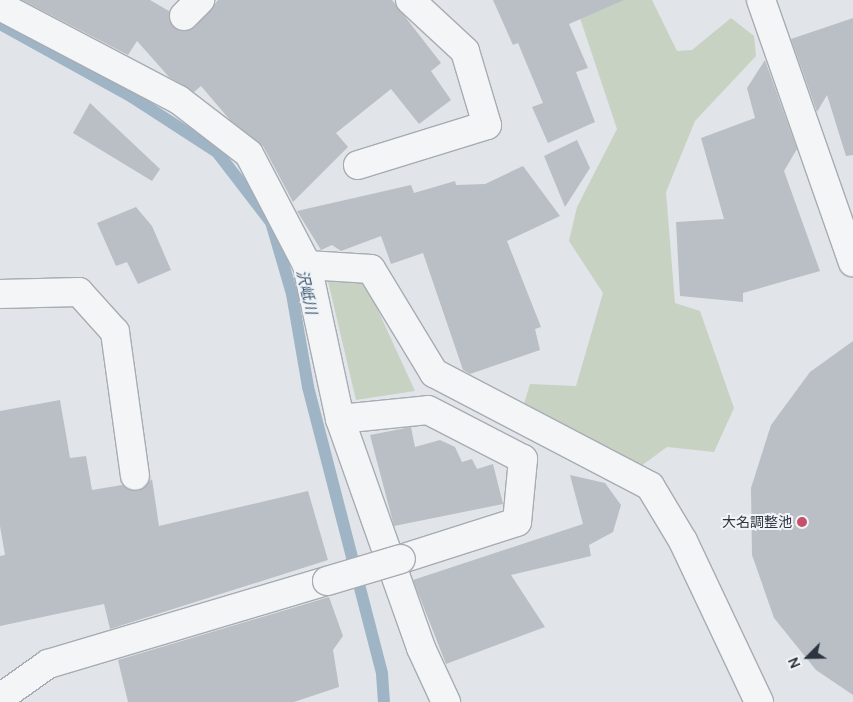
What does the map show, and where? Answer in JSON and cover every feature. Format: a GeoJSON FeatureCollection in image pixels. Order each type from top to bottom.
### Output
{"type":"FeatureCollection","features":[{"type":"Feature","properties":{"kind":"street"},"geometry":{"type":"LineString","coordinates":[[358,165],[487,124],[465,51],[410,0]]}},
{"type":"Feature","properties":{"kind":"street"},"geometry":{"type":"LineString","coordinates":[[761,0],[853,262]]}},
{"type":"Feature","properties":{"kind":"street"},"geometry":{"type":"LineString","coordinates":[[0,6],[179,100],[249,154],[307,265],[340,420],[421,648],[446,702]]}},
{"type":"Feature","properties":{"kind":"street"},"geometry":{"type":"LineString","coordinates":[[307,265],[370,269],[434,373],[650,486],[683,542],[759,702]]}},
{"type":"Feature","properties":{"kind":"street"},"geometry":{"type":"LineString","coordinates":[[0,294],[80,292],[115,332],[135,476]]}},
{"type":"Feature","properties":{"kind":"street"},"geometry":{"type":"LineString","coordinates":[[0,698],[48,664],[517,522],[523,460],[428,410],[340,420]]}},
{"type":"Feature","properties":{"kind":"green space"},"geometry":{"type":"Polygon","coordinates":[[[574,0],[652,0],[677,51],[692,50],[731,18],[754,36],[756,56],[695,121],[666,192],[675,303],[700,311],[734,408],[714,452],[667,447],[637,469],[523,407],[530,384],[576,386],[603,293],[569,241],[577,207],[617,129],[574,0]]]}},
{"type":"Feature","properties":{"kind":"green space"},"geometry":{"type":"Polygon","coordinates":[[[327,277],[365,282],[415,391],[356,400],[327,277]]]}},
{"type":"Feature","properties":{"kind":"building"},"geometry":{"type":"Polygon","coordinates":[[[22,0],[150,0],[169,11],[169,20],[180,31],[195,27],[218,0],[392,0],[441,63],[431,71],[451,100],[419,124],[391,89],[336,133],[348,147],[293,202],[263,146],[230,120],[201,86],[194,92],[169,77],[137,41],[128,55],[22,0]]]}},
{"type":"Feature","properties":{"kind":"building"},"geometry":{"type":"Polygon","coordinates":[[[493,0],[624,0],[569,24],[588,68],[576,72],[595,122],[548,143],[532,107],[543,103],[518,43],[513,45],[493,0]]]}},
{"type":"Feature","properties":{"kind":"building"},"geometry":{"type":"Polygon","coordinates":[[[853,18],[853,155],[846,156],[827,95],[817,112],[791,39],[853,18]]]}},
{"type":"Feature","properties":{"kind":"building"},"geometry":{"type":"Polygon","coordinates":[[[765,60],[797,149],[784,171],[820,271],[743,293],[743,302],[680,296],[676,222],[724,219],[701,138],[755,118],[747,88],[765,60]]]}},
{"type":"Feature","properties":{"kind":"building"},"geometry":{"type":"Polygon","coordinates":[[[90,103],[160,169],[152,181],[73,133],[90,103]]]}},
{"type":"Feature","properties":{"kind":"building"},"geometry":{"type":"Polygon","coordinates":[[[577,140],[590,168],[565,207],[544,156],[577,140]]]}},
{"type":"Feature","properties":{"kind":"building"},"geometry":{"type":"Polygon","coordinates":[[[523,166],[560,216],[507,241],[541,327],[535,329],[540,350],[470,374],[463,370],[423,253],[391,264],[381,236],[341,251],[332,245],[321,250],[297,211],[411,185],[414,193],[455,181],[456,185],[485,184],[523,166]]]}},
{"type":"Feature","properties":{"kind":"building"},"geometry":{"type":"Polygon","coordinates":[[[136,207],[152,226],[171,270],[138,284],[127,262],[116,266],[97,223],[136,207]]]}},
{"type":"Feature","properties":{"kind":"building","name":"大名調整池"},"geometry":{"type":"Polygon","coordinates":[[[853,341],[853,695],[816,670],[774,618],[752,555],[751,488],[771,425],[810,372],[853,341]]]}},
{"type":"Feature","properties":{"kind":"building"},"geometry":{"type":"Polygon","coordinates":[[[60,400],[70,458],[86,456],[92,490],[122,485],[138,491],[152,479],[159,526],[308,491],[328,560],[110,629],[104,604],[0,626],[0,556],[5,555],[0,526],[0,411],[60,400]]]}},
{"type":"Feature","properties":{"kind":"building"},"geometry":{"type":"Polygon","coordinates":[[[411,427],[415,447],[440,440],[455,447],[462,462],[472,459],[477,469],[493,464],[503,504],[394,526],[370,435],[411,427]]]}},
{"type":"Feature","properties":{"kind":"building"},"geometry":{"type":"Polygon","coordinates":[[[570,475],[605,483],[621,505],[613,532],[589,545],[591,556],[511,575],[545,627],[446,664],[413,580],[583,524],[570,475]]]}},
{"type":"Feature","properties":{"kind":"building"},"geometry":{"type":"Polygon","coordinates":[[[329,597],[343,636],[333,650],[339,687],[294,702],[128,702],[118,660],[329,597]]]}},
{"type":"Feature","properties":{"kind":"waterway","name":"沢岻川"},"geometry":{"type":"LineString","coordinates":[[0,24],[132,97],[217,152],[271,222],[292,294],[308,387],[382,674],[384,702]]}},
{"type":"Feature","properties":{"kind":"place","name":"大名調整池"},"geometry":{"type":"Point","coordinates":[802,522]}}]}
